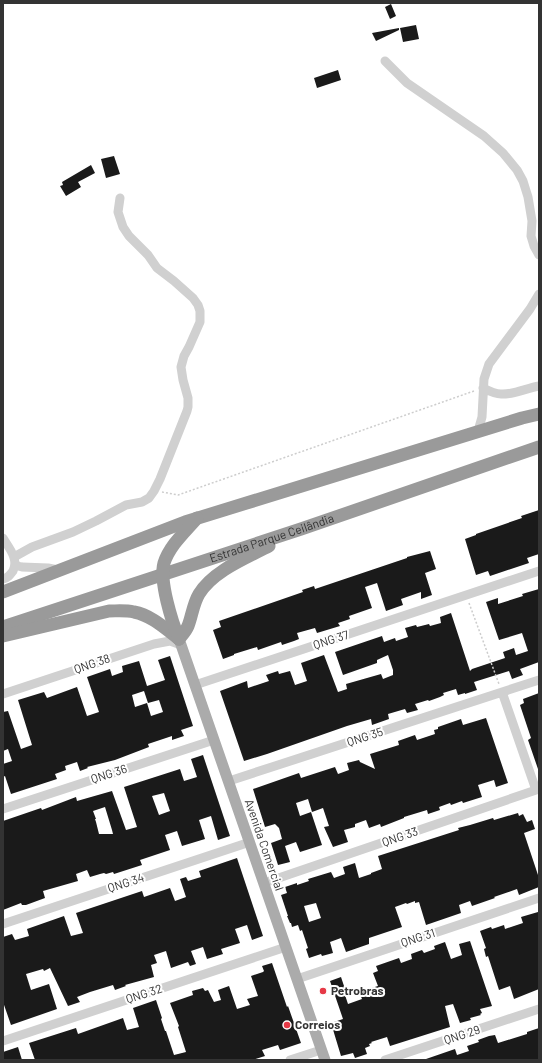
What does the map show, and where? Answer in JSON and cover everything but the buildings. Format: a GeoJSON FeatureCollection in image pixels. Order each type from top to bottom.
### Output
{"type":"FeatureCollection","features":[{"type":"Feature","properties":{"kind":"highway"},"geometry":{"type":"LineString","coordinates":[[3,592],[197,518],[478,431],[539,414]]}},
{"type":"Feature","properties":{"kind":"highway","name":"Estrada Parque Ceilândia"},"geometry":{"type":"LineString","coordinates":[[3,627],[300,529],[539,447]]}},
{"type":"Feature","properties":{"kind":"highway"},"geometry":{"type":"LineString","coordinates":[[180,642],[170,612],[163,575],[164,563],[175,543],[197,518]]}},
{"type":"Feature","properties":{"kind":"highway"},"geometry":{"type":"LineString","coordinates":[[180,642],[188,626],[198,595],[215,576],[300,529]]}},
{"type":"Feature","properties":{"kind":"highway"},"geometry":{"type":"LineString","coordinates":[[3,636],[109,611],[122,610],[135,612],[158,623],[180,642]]}},
{"type":"Feature","properties":{"kind":"main road","name":"Avenida Comercial"},"geometry":{"type":"LineString","coordinates":[[180,642],[323,1055]]}},
{"type":"Feature","properties":{"kind":"street"},"geometry":{"type":"LineString","coordinates":[[385,61],[407,83],[484,136],[503,153],[516,170],[528,197],[532,220],[531,236],[539,255]]}},
{"type":"Feature","properties":{"kind":"street"},"geometry":{"type":"LineString","coordinates":[[3,580],[9,576],[15,561],[32,547],[73,532],[126,506],[145,501],[149,498],[154,491],[168,461],[188,407],[188,398],[181,367],[184,356],[200,322],[200,311],[193,298],[157,268],[148,255],[129,236],[118,212],[120,198]]}},
{"type":"Feature","properties":{"kind":"street"},"geometry":{"type":"LineString","coordinates":[[478,431],[482,417],[484,379],[489,364],[530,309],[539,294]]}},
{"type":"Feature","properties":{"kind":"street"},"geometry":{"type":"LineString","coordinates":[[483,388],[494,393],[507,394],[539,386]]}},
{"type":"Feature","properties":{"kind":"street"},"geometry":{"type":"LineString","coordinates":[[3,538],[18,566],[58,570]]}},
{"type":"Feature","properties":{"kind":"street","name":"QNG 37"},"geometry":{"type":"LineString","coordinates":[[195,685],[539,571]]}},
{"type":"Feature","properties":{"kind":"street","name":"QNG 38"},"geometry":{"type":"LineString","coordinates":[[3,694],[154,644],[170,641],[180,642]]}},
{"type":"Feature","properties":{"kind":"street","name":"QNG 35"},"geometry":{"type":"LineString","coordinates":[[228,781],[539,680]]}},
{"type":"Feature","properties":{"kind":"street"},"geometry":{"type":"LineString","coordinates":[[502,692],[538,789]]}},
{"type":"Feature","properties":{"kind":"street","name":"QNG 36"},"geometry":{"type":"LineString","coordinates":[[3,809],[214,740]]}},
{"type":"Feature","properties":{"kind":"street","name":"QNG 33"},"geometry":{"type":"LineString","coordinates":[[264,883],[538,789]]}},
{"type":"Feature","properties":{"kind":"street","name":"QNG 34"},"geometry":{"type":"LineString","coordinates":[[3,924],[250,842]]}},
{"type":"Feature","properties":{"kind":"street","name":"QNG 31"},"geometry":{"type":"LineString","coordinates":[[297,979],[539,898]]}},
{"type":"Feature","properties":{"kind":"street","name":"QNG 32"},"geometry":{"type":"LineString","coordinates":[[3,1040],[286,947]]}},
{"type":"Feature","properties":{"kind":"street","name":"QNG 29"},"geometry":{"type":"LineString","coordinates":[[385,1060],[539,1009]]}},
{"type":"Feature","properties":{"kind":"street"},"geometry":{"type":"LineString","coordinates":[[290,1060],[323,1055]]}},
{"type":"Feature","properties":{"kind":"path"},"geometry":{"type":"LineString","coordinates":[[154,491],[178,495],[483,388]]}},
{"type":"Feature","properties":{"kind":"path"},"geometry":{"type":"LineString","coordinates":[[466,595],[502,692]]}},
{"type":"Feature","properties":{"kind":"place","name":"Petrobras"},"geometry":{"type":"Point","coordinates":[323,991]}},
{"type":"Feature","properties":{"kind":"place","name":"Correios"},"geometry":{"type":"Point","coordinates":[287,1025]}}]}
